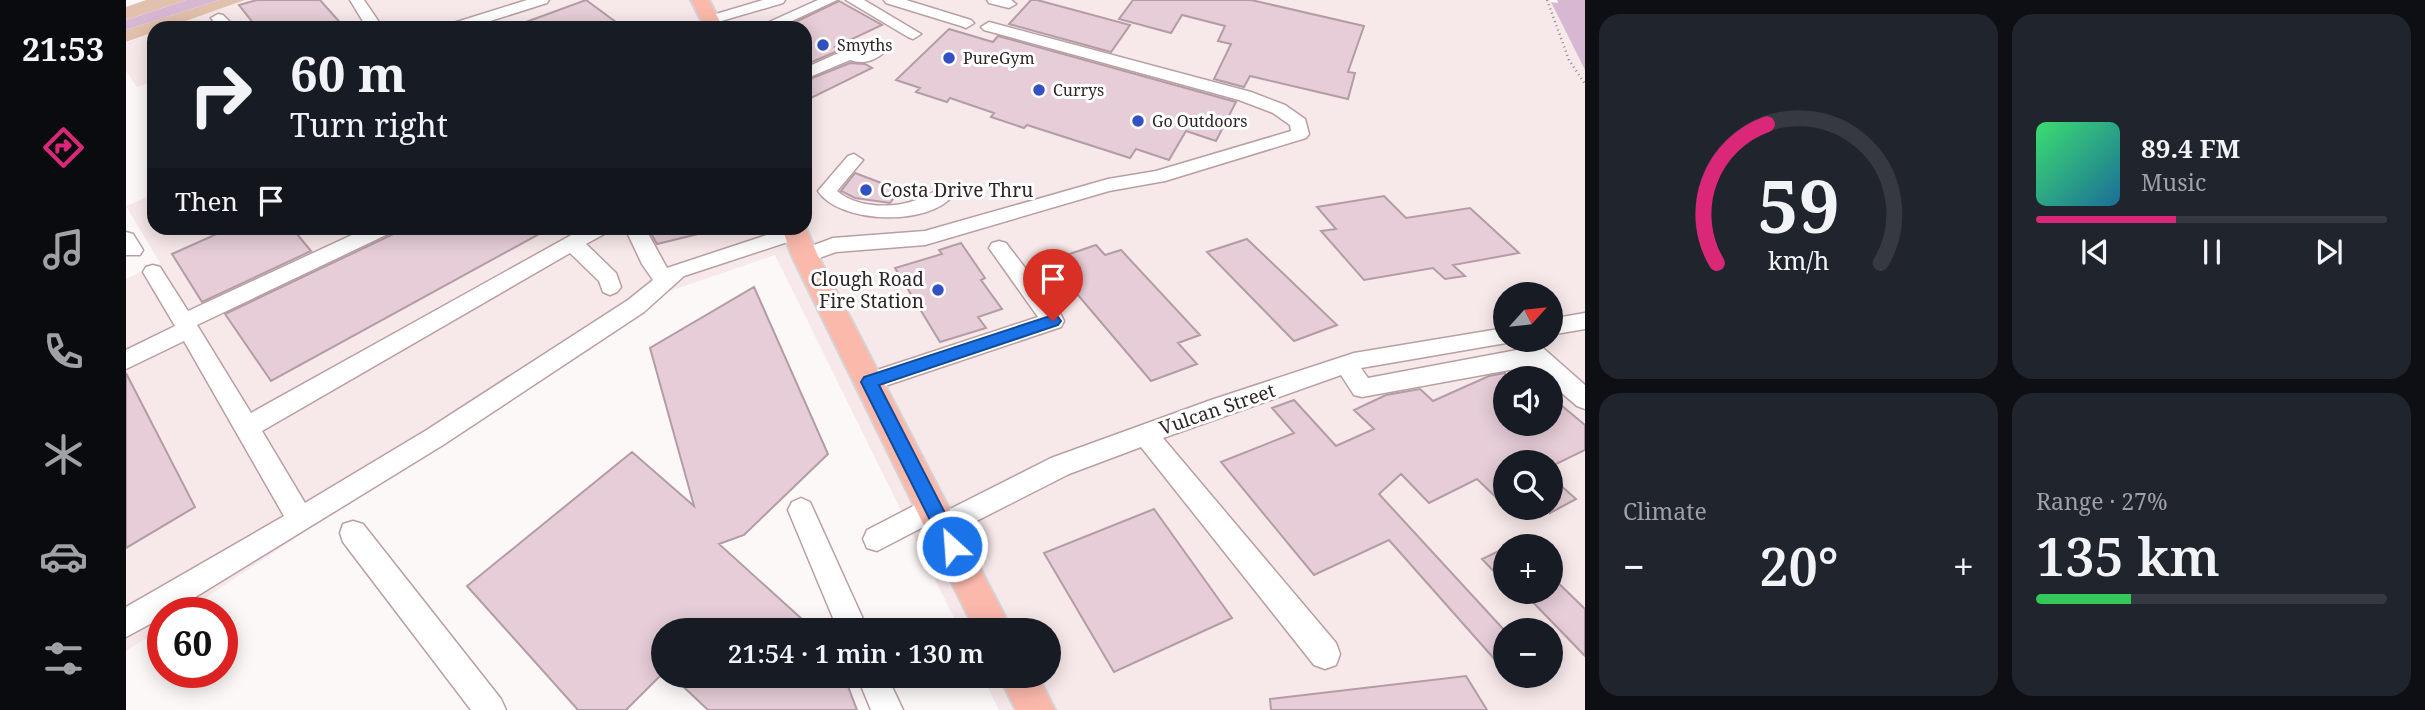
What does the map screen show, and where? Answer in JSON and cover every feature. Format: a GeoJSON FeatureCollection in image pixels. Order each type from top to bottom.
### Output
{"type":"FeatureCollection","features":[{"type":"Feature","properties":{"kind":"main road"},"geometry":{"type":"LineString","coordinates":[[700,0],[710,21]]}},
{"type":"Feature","properties":{"kind":"main road"},"geometry":{"type":"LineString","coordinates":[[798,239],[988,618]]}},
{"type":"Feature","properties":{"kind":"main road"},"geometry":{"type":"LineString","coordinates":[[1024,688],[1036,710]]}},
{"type":"Feature","properties":{"kind":"street"},"geometry":{"type":"LineString","coordinates":[[357,0],[370,21]]}},
{"type":"Feature","properties":{"kind":"street"},"geometry":{"type":"LineString","coordinates":[[474,21],[542,0]]}},
{"type":"Feature","properties":{"kind":"street"},"geometry":{"type":"LineString","coordinates":[[720,21],[778,0]]}},
{"type":"Feature","properties":{"kind":"street"},"geometry":{"type":"LineString","coordinates":[[780,21],[830,0]]}},
{"type":"Feature","properties":{"kind":"street"},"geometry":{"type":"LineString","coordinates":[[853,0],[913,34]]}},
{"type":"Feature","properties":{"kind":"street"},"geometry":{"type":"LineString","coordinates":[[891,0],[966,23]]}},
{"type":"Feature","properties":{"kind":"street"},"geometry":{"type":"LineString","coordinates":[[126,623],[434,438],[636,306],[677,271],[798,239],[833,245],[925,238],[1108,185],[1158,177],[1300,134],[1299,123],[1279,109],[1245,96],[989,27]]}},
{"type":"Feature","properties":{"kind":"street"},"geometry":{"type":"LineString","coordinates":[[812,71],[849,54],[863,59],[881,48]]}},
{"type":"Feature","properties":{"kind":"street"},"geometry":{"type":"LineString","coordinates":[[854,160],[829,187],[827,191],[834,199],[879,214],[905,209],[945,194]]}},
{"type":"Feature","properties":{"kind":"street"},"geometry":{"type":"LineString","coordinates":[[126,360],[186,326],[369,235]]}},
{"type":"Feature","properties":{"kind":"street"},"geometry":{"type":"LineString","coordinates":[[247,427],[586,235]]}},
{"type":"Feature","properties":{"kind":"street"},"geometry":{"type":"LineString","coordinates":[[638,235],[652,264],[666,281]]}},
{"type":"Feature","properties":{"kind":"street"},"geometry":{"type":"LineString","coordinates":[[572,243],[609,278],[610,287]]}},
{"type":"Feature","properties":{"kind":"street"},"geometry":{"type":"LineString","coordinates":[[870,382],[1053,321],[999,248]]}},
{"type":"Feature","properties":{"kind":"street"},"geometry":{"type":"LineString","coordinates":[[153,272],[301,520]]}},
{"type":"Feature","properties":{"kind":"street"},"geometry":{"type":"LineString","coordinates":[[1563,325],[1585,321]]}},
{"type":"Feature","properties":{"kind":"street","name":"Vulcan Street"},"geometry":{"type":"LineString","coordinates":[[877,539],[1145,434],[1362,359],[1493,337]]}},
{"type":"Feature","properties":{"kind":"street"},"geometry":{"type":"LineString","coordinates":[[1346,365],[1362,388],[1512,352]]}},
{"type":"Feature","properties":{"kind":"street"},"geometry":{"type":"LineString","coordinates":[[1533,352],[1585,399]]}},
{"type":"Feature","properties":{"kind":"street"},"geometry":{"type":"LineString","coordinates":[[1145,434],[1325,654]]}},
{"type":"Feature","properties":{"kind":"street"},"geometry":{"type":"LineString","coordinates":[[801,510],[848,618]]}},
{"type":"Feature","properties":{"kind":"street"},"geometry":{"type":"LineString","coordinates":[[353,533],[490,710]]}},
{"type":"Feature","properties":{"kind":"street"},"geometry":{"type":"LineString","coordinates":[[877,688],[887,710]]}},
{"type":"Feature","properties":{"kind":"path"},"geometry":{"type":"LineString","coordinates":[[1546,0],[1569,60],[1585,83]]}},
{"type":"Feature","properties":{"kind":"shaded area"},"geometry":{"type":"Polygon","coordinates":[[[146,0],[186,0],[126,20],[126,7],[146,0]]]}},
{"type":"Feature","properties":{"kind":"shaded area"},"geometry":{"type":"Polygon","coordinates":[[[186,0],[219,0],[147,21],[126,30],[126,20],[186,0]]]}},
{"type":"Feature","properties":{"kind":"shaded area"},"geometry":{"type":"Polygon","coordinates":[[[219,0],[245,0],[186,21],[154,21],[219,0]]]}},
{"type":"Feature","properties":{"kind":"shaded area"},"geometry":{"type":"Polygon","coordinates":[[[245,0],[1550,0],[1585,70],[1585,710],[999,710],[988,688],[1061,688],[1061,618],[954,618],[775,255],[664,293],[207,597],[147,597],[147,637],[126,651],[126,279],[160,263],[126,206],[147,197],[147,235],[812,235],[812,21],[186,21],[245,0]]]}},
{"type":"Feature","properties":{"kind":"shaded area"},"geometry":{"type":"Polygon","coordinates":[[[1557,0],[1585,0],[1585,70],[1551,2],[1558,3],[1557,0]]]}},
{"type":"Feature","properties":{"kind":"shaded area"},"geometry":{"type":"Polygon","coordinates":[[[147,23],[147,34],[126,42],[126,30],[147,23]]]}},
{"type":"Feature","properties":{"kind":"shaded area"},"geometry":{"type":"Polygon","coordinates":[[[147,35],[147,83],[137,87],[126,71],[126,43],[147,35]]]}},
{"type":"Feature","properties":{"kind":"building"},"geometry":{"type":"Polygon","coordinates":[[[257,0],[320,0],[339,21],[252,21],[239,5],[257,0]]]}},
{"type":"Feature","properties":{"kind":"building"},"geometry":{"type":"Polygon","coordinates":[[[586,0],[614,21],[529,21],[586,0]]]}},
{"type":"Feature","properties":{"kind":"building"},"geometry":{"type":"Polygon","coordinates":[[[1031,0],[1130,25],[1111,52],[1009,24],[1031,0]]]}},
{"type":"Feature","properties":{"kind":"building"},"geometry":{"type":"Polygon","coordinates":[[[1133,0],[1251,0],[1364,26],[1348,72],[1355,73],[1348,99],[1250,76],[1244,87],[1214,79],[1231,44],[1218,41],[1225,26],[1182,15],[1171,33],[1119,19],[1133,0]]]}},
{"type":"Feature","properties":{"kind":"building","name":"Smyths"},"geometry":{"type":"Polygon","coordinates":[[[839,1],[882,25],[835,47],[840,50],[812,62],[812,21],[798,21],[839,1]]]}},
{"type":"Feature","properties":{"kind":"building"},"geometry":{"type":"Polygon","coordinates":[[[949,29],[993,42],[998,36],[1236,102],[1216,141],[1186,131],[1169,160],[1136,149],[1130,158],[1027,125],[1024,128],[991,117],[994,113],[950,98],[947,102],[916,92],[920,88],[896,80],[949,29]]]}},
{"type":"Feature","properties":{"kind":"building"},"geometry":{"type":"Polygon","coordinates":[[[850,63],[865,64],[872,68],[812,98],[812,78],[850,63]]]}},
{"type":"Feature","properties":{"kind":"building","name":"Costa Drive Thru"},"geometry":{"type":"Polygon","coordinates":[[[855,173],[900,190],[890,203],[855,198],[841,191],[855,173]]]}},
{"type":"Feature","properties":{"kind":"building"},"geometry":{"type":"Polygon","coordinates":[[[1384,196],[1406,218],[1470,208],[1519,253],[1453,265],[1465,276],[1445,279],[1433,268],[1364,280],[1321,231],[1336,229],[1317,207],[1384,196]]]}},
{"type":"Feature","properties":{"kind":"building"},"geometry":{"type":"Polygon","coordinates":[[[214,235],[298,235],[311,251],[202,302],[172,254],[214,235]]]}},
{"type":"Feature","properties":{"kind":"building"},"geometry":{"type":"Polygon","coordinates":[[[391,235],[537,235],[271,381],[225,314],[391,235]]]}},
{"type":"Feature","properties":{"kind":"building"},"geometry":{"type":"Polygon","coordinates":[[[652,235],[694,235],[657,244],[652,235]]]}},
{"type":"Feature","properties":{"kind":"building"},"geometry":{"type":"Polygon","coordinates":[[[1247,239],[1337,325],[1294,341],[1207,252],[1247,239]]]}},
{"type":"Feature","properties":{"kind":"building","name":"Clough Road Fire Station"},"geometry":{"type":"Polygon","coordinates":[[[961,243],[985,278],[981,280],[1002,309],[978,317],[986,328],[940,342],[895,268],[942,254],[939,250],[961,243]]]}},
{"type":"Feature","properties":{"kind":"building"},"geometry":{"type":"Polygon","coordinates":[[[1096,245],[1105,255],[1121,250],[1200,335],[1178,343],[1197,364],[1151,381],[1049,261],[1096,245]]]}},
{"type":"Feature","properties":{"kind":"building"},"geometry":{"type":"Polygon","coordinates":[[[754,287],[828,454],[744,535],[719,544],[801,618],[651,618],[651,685],[626,710],[578,710],[467,586],[632,452],[694,506],[650,348],[754,287]]]}},
{"type":"Feature","properties":{"kind":"building"},"geometry":{"type":"Polygon","coordinates":[[[126,373],[195,507],[126,548],[126,373]]]}},
{"type":"Feature","properties":{"kind":"building"},"geometry":{"type":"Polygon","coordinates":[[[1493,375],[1493,436],[1563,436],[1563,407],[1585,425],[1585,450],[1563,461],[1563,450],[1493,450],[1493,494],[1477,479],[1429,503],[1401,474],[1379,494],[1493,618],[1493,657],[1389,540],[1314,575],[1221,462],[1294,433],[1272,408],[1294,400],[1336,446],[1374,429],[1354,410],[1386,395],[1420,389],[1433,401],[1493,375]]]}},
{"type":"Feature","properties":{"kind":"building"},"geometry":{"type":"Polygon","coordinates":[[[1563,488],[1576,499],[1563,506],[1563,488]]]}},
{"type":"Feature","properties":{"kind":"building"},"geometry":{"type":"Polygon","coordinates":[[[1154,509],[1232,618],[1114,672],[1044,553],[1154,509]]]}},
{"type":"Feature","properties":{"kind":"building"},"geometry":{"type":"Polygon","coordinates":[[[1493,554],[1493,570],[1482,559],[1493,554]]]}},
{"type":"Feature","properties":{"kind":"building"},"geometry":{"type":"Polygon","coordinates":[[[1563,588],[1585,609],[1585,656],[1563,633],[1563,618],[1548,618],[1535,604],[1563,604],[1563,588]]]}},
{"type":"Feature","properties":{"kind":"building"},"geometry":{"type":"Polygon","coordinates":[[[1466,676],[1487,710],[1271,710],[1270,699],[1466,676]]]}},
{"type":"Feature","properties":{"kind":"building"},"geometry":{"type":"Polygon","coordinates":[[[685,688],[849,688],[857,710],[708,710],[685,688]]]}},
{"type":"Feature","properties":{"kind":"place","name":"Smyths"},"geometry":{"type":"Point","coordinates":[823,45]}},
{"type":"Feature","properties":{"kind":"place","name":"PureGym"},"geometry":{"type":"Point","coordinates":[949,58]}},
{"type":"Feature","properties":{"kind":"place","name":"Currys"},"geometry":{"type":"Point","coordinates":[1039,90]}},
{"type":"Feature","properties":{"kind":"place","name":"Go Outdoors"},"geometry":{"type":"Point","coordinates":[1138,121]}},
{"type":"Feature","properties":{"kind":"place","name":"Costa Drive Thru"},"geometry":{"type":"Point","coordinates":[866,190]}},
{"type":"Feature","properties":{"kind":"place","name":"Clough Road Fire Station"},"geometry":{"type":"Point","coordinates":[938,290]}},
{"type":"Feature","properties":{"kind":"route"},"geometry":{"type":"LineString","coordinates":[[952,546],[870,382],[1053,321]]}}]}
